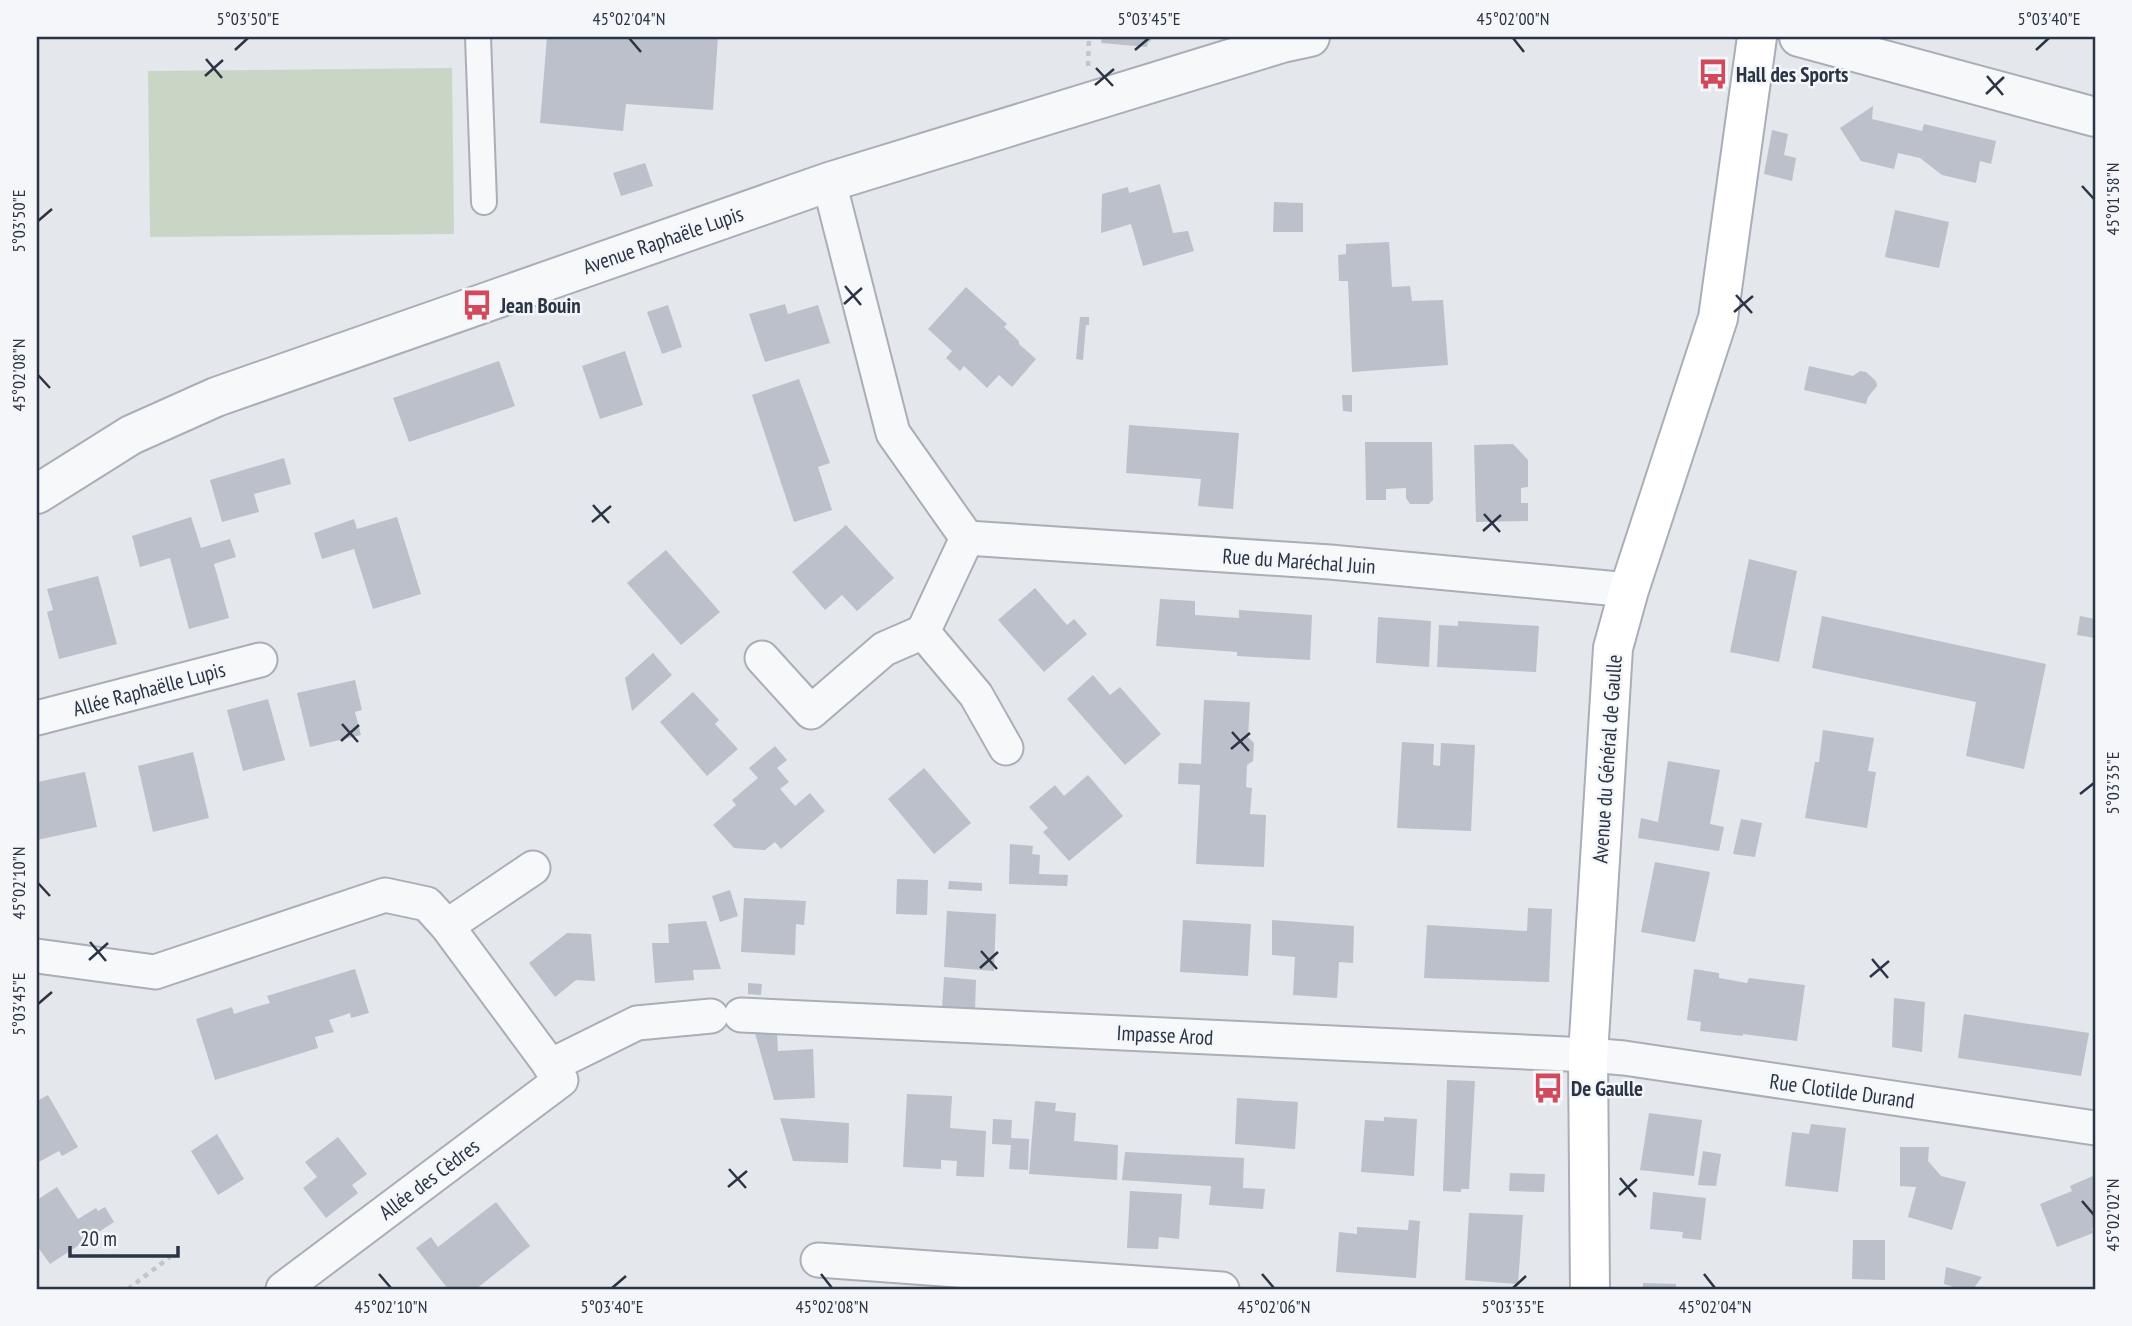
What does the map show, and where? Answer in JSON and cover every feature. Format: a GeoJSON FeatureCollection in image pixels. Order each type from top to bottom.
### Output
{"type":"FeatureCollection","features":[{"type":"Feature","properties":{"kind":"main road","name":"Avenue du Général de Gaulle"},"geometry":{"type":"LineString","coordinates":[[1590,1289],[1588,1055],[1613,648],[1629,590],[1718,318],[1757,37]]}},
{"type":"Feature","properties":{"kind":"street"},"geometry":{"type":"LineString","coordinates":[[478,37],[484,202]]}},
{"type":"Feature","properties":{"kind":"street","name":"Avenue Raphaële Lupis"},"geometry":{"type":"LineString","coordinates":[[37,494],[131,435],[216,397],[829,182],[1282,43],[1310,37]]}},
{"type":"Feature","properties":{"kind":"street"},"geometry":{"type":"LineString","coordinates":[[1800,37],[2095,117]]}},
{"type":"Feature","properties":{"kind":"street"},"geometry":{"type":"LineString","coordinates":[[762,658],[811,712],[884,649],[923,632],[967,538],[892,433],[829,182]]}},
{"type":"Feature","properties":{"kind":"street","name":"Rue du Maréchal Juin"},"geometry":{"type":"LineString","coordinates":[[967,538],[1330,562],[1629,590]]}},
{"type":"Feature","properties":{"kind":"street"},"geometry":{"type":"LineString","coordinates":[[923,632],[976,695],[1006,748]]}},
{"type":"Feature","properties":{"kind":"street","name":"Allée Raphaëlle Lupis"},"geometry":{"type":"LineString","coordinates":[[37,718],[260,660]]}},
{"type":"Feature","properties":{"kind":"street"},"geometry":{"type":"LineString","coordinates":[[447,926],[533,867]]}},
{"type":"Feature","properties":{"kind":"street"},"geometry":{"type":"LineString","coordinates":[[37,956],[155,972],[385,895],[427,904],[447,926],[550,1066]]}},
{"type":"Feature","properties":{"kind":"street","name":"Impasse Arod"},"geometry":{"type":"LineString","coordinates":[[550,1066],[637,1023],[726,1015],[1588,1055]]}},
{"type":"Feature","properties":{"kind":"street","name":"Rue Clotilde Durand"},"geometry":{"type":"LineString","coordinates":[[1588,1055],[1624,1058],[2095,1128]]}},
{"type":"Feature","properties":{"kind":"street","name":"Allée des Cèdres"},"geometry":{"type":"LineString","coordinates":[[284,1289],[561,1080],[550,1066]]}},
{"type":"Feature","properties":{"kind":"street"},"geometry":{"type":"LineString","coordinates":[[818,1260],[1222,1289]]}},
{"type":"Feature","properties":{"kind":"path"},"geometry":{"type":"LineString","coordinates":[[128,1289],[170,1257]]}},
{"type":"Feature","properties":{"kind":"green space"},"geometry":{"type":"Polygon","coordinates":[[[452,68],[454,234],[150,237],[148,71],[452,68]]]}},
{"type":"Feature","properties":{"kind":"building"},"geometry":{"type":"Polygon","coordinates":[[[547,37],[718,37],[713,110],[626,104],[623,131],[540,123],[547,37]]]}},
{"type":"Feature","properties":{"kind":"building"},"geometry":{"type":"Polygon","coordinates":[[[1102,37],[1152,37],[1147,47],[1101,43],[1102,37]]]}},
{"type":"Feature","properties":{"kind":"building"},"geometry":{"type":"Polygon","coordinates":[[[1873,106],[1872,119],[1922,131],[1924,124],[1996,141],[1991,164],[1980,161],[1976,183],[1942,175],[1920,158],[1898,153],[1894,169],[1861,161],[1840,128],[1873,106]]]}},
{"type":"Feature","properties":{"kind":"building"},"geometry":{"type":"Polygon","coordinates":[[[1772,130],[1788,134],[1784,155],[1796,158],[1792,181],[1764,174],[1772,130]]]}},
{"type":"Feature","properties":{"kind":"building"},"geometry":{"type":"Polygon","coordinates":[[[645,163],[653,186],[621,196],[613,173],[645,163]]]}},
{"type":"Feature","properties":{"kind":"building"},"geometry":{"type":"Polygon","coordinates":[[[1160,184],[1173,233],[1188,231],[1194,251],[1143,266],[1131,224],[1101,233],[1102,194],[1128,187],[1129,193],[1160,184]]]}},
{"type":"Feature","properties":{"kind":"building"},"geometry":{"type":"Polygon","coordinates":[[[1274,202],[1303,203],[1303,232],[1273,232],[1274,202]]]}},
{"type":"Feature","properties":{"kind":"building"},"geometry":{"type":"Polygon","coordinates":[[[1895,210],[1949,222],[1939,268],[1885,257],[1895,210]]]}},
{"type":"Feature","properties":{"kind":"building"},"geometry":{"type":"Polygon","coordinates":[[[1389,242],[1392,287],[1410,286],[1412,301],[1443,300],[1448,365],[1352,372],[1348,281],[1339,281],[1338,255],[1346,254],[1346,244],[1389,242]]]}},
{"type":"Feature","properties":{"kind":"building"},"geometry":{"type":"Polygon","coordinates":[[[966,287],[1007,324],[1004,327],[1036,359],[1012,387],[999,375],[987,388],[964,366],[960,371],[946,358],[952,351],[928,329],[966,287]]]}},
{"type":"Feature","properties":{"kind":"building"},"geometry":{"type":"Polygon","coordinates":[[[785,304],[788,314],[818,305],[830,343],[765,362],[749,314],[785,304]]]}},
{"type":"Feature","properties":{"kind":"building"},"geometry":{"type":"Polygon","coordinates":[[[668,305],[682,347],[662,354],[647,312],[668,305]]]}},
{"type":"Feature","properties":{"kind":"building"},"geometry":{"type":"Polygon","coordinates":[[[1080,317],[1089,317],[1083,360],[1076,359],[1080,317]]]}},
{"type":"Feature","properties":{"kind":"building"},"geometry":{"type":"Polygon","coordinates":[[[625,351],[643,405],[600,419],[582,366],[625,351]]]}},
{"type":"Feature","properties":{"kind":"building"},"geometry":{"type":"Polygon","coordinates":[[[499,361],[515,406],[409,442],[393,398],[499,361]]]}},
{"type":"Feature","properties":{"kind":"building"},"geometry":{"type":"Polygon","coordinates":[[[1809,366],[1853,376],[1860,371],[1866,372],[1876,381],[1877,386],[1866,404],[1804,390],[1809,366]]]}},
{"type":"Feature","properties":{"kind":"building"},"geometry":{"type":"Polygon","coordinates":[[[799,379],[830,463],[818,467],[832,510],[794,522],[752,395],[799,379]]]}},
{"type":"Feature","properties":{"kind":"building"},"geometry":{"type":"Polygon","coordinates":[[[1342,395],[1352,395],[1352,412],[1343,411],[1342,395]]]}},
{"type":"Feature","properties":{"kind":"building"},"geometry":{"type":"Polygon","coordinates":[[[1129,425],[1239,433],[1233,509],[1198,506],[1201,479],[1126,473],[1129,425]]]}},
{"type":"Feature","properties":{"kind":"building"},"geometry":{"type":"Polygon","coordinates":[[[1365,442],[1432,442],[1433,500],[1429,504],[1410,504],[1406,498],[1406,488],[1386,489],[1386,500],[1366,500],[1365,442]]]}},
{"type":"Feature","properties":{"kind":"building"},"geometry":{"type":"Polygon","coordinates":[[[1513,444],[1528,460],[1528,487],[1521,488],[1521,503],[1528,503],[1528,521],[1476,522],[1474,445],[1513,444]]]}},
{"type":"Feature","properties":{"kind":"building"},"geometry":{"type":"Polygon","coordinates":[[[284,458],[291,484],[254,494],[259,512],[222,522],[210,480],[284,458]]]}},
{"type":"Feature","properties":{"kind":"building"},"geometry":{"type":"Polygon","coordinates":[[[191,517],[201,548],[230,539],[236,557],[214,564],[229,618],[189,629],[170,558],[140,567],[132,536],[191,517]]]}},
{"type":"Feature","properties":{"kind":"building"},"geometry":{"type":"Polygon","coordinates":[[[397,517],[421,594],[373,609],[354,549],[322,559],[314,533],[354,519],[357,529],[397,517]]]}},
{"type":"Feature","properties":{"kind":"building"},"geometry":{"type":"Polygon","coordinates":[[[846,525],[894,578],[857,611],[842,595],[825,610],[792,572],[846,525]]]}},
{"type":"Feature","properties":{"kind":"building"},"geometry":{"type":"Polygon","coordinates":[[[666,550],[720,612],[681,645],[627,583],[666,550]]]}},
{"type":"Feature","properties":{"kind":"building"},"geometry":{"type":"Polygon","coordinates":[[[1749,559],[1797,571],[1779,662],[1730,652],[1749,559]]]}},
{"type":"Feature","properties":{"kind":"building"},"geometry":{"type":"Polygon","coordinates":[[[98,576],[117,644],[59,659],[47,612],[53,610],[47,589],[98,576]]]}},
{"type":"Feature","properties":{"kind":"building"},"geometry":{"type":"Polygon","coordinates":[[[1035,588],[1067,625],[1074,619],[1087,634],[1044,672],[998,620],[1035,588]]]}},
{"type":"Feature","properties":{"kind":"building"},"geometry":{"type":"Polygon","coordinates":[[[1160,599],[1195,601],[1195,615],[1239,618],[1239,610],[1312,615],[1310,660],[1237,656],[1237,652],[1156,646],[1160,599]]]}},
{"type":"Feature","properties":{"kind":"building"},"geometry":{"type":"Polygon","coordinates":[[[1822,616],[2046,664],[2024,769],[1966,756],[1976,702],[1812,668],[1822,616]]]}},
{"type":"Feature","properties":{"kind":"building"},"geometry":{"type":"Polygon","coordinates":[[[2080,616],[2095,619],[2095,638],[2077,635],[2080,616]]]}},
{"type":"Feature","properties":{"kind":"building"},"geometry":{"type":"Polygon","coordinates":[[[1378,617],[1431,621],[1429,667],[1376,663],[1378,617]]]}},
{"type":"Feature","properties":{"kind":"building"},"geometry":{"type":"Polygon","coordinates":[[[1458,621],[1539,626],[1536,672],[1437,667],[1439,625],[1458,626],[1458,621]]]}},
{"type":"Feature","properties":{"kind":"building"},"geometry":{"type":"Polygon","coordinates":[[[653,653],[672,675],[632,711],[625,678],[653,653]]]}},
{"type":"Feature","properties":{"kind":"building"},"geometry":{"type":"Polygon","coordinates":[[[1093,675],[1110,695],[1120,687],[1161,734],[1125,765],[1067,699],[1093,675]]]}},
{"type":"Feature","properties":{"kind":"building"},"geometry":{"type":"Polygon","coordinates":[[[355,680],[362,710],[355,712],[361,735],[310,747],[297,693],[355,680]]]}},
{"type":"Feature","properties":{"kind":"building"},"geometry":{"type":"Polygon","coordinates":[[[693,692],[719,720],[715,724],[738,749],[707,776],[660,722],[693,692]]]}},
{"type":"Feature","properties":{"kind":"building"},"geometry":{"type":"Polygon","coordinates":[[[268,699],[285,760],[243,771],[227,710],[268,699]]]}},
{"type":"Feature","properties":{"kind":"building"},"geometry":{"type":"Polygon","coordinates":[[[1204,700],[1250,702],[1248,737],[1254,743],[1253,761],[1247,765],[1246,787],[1252,788],[1250,814],[1266,815],[1264,867],[1196,864],[1200,785],[1178,784],[1179,763],[1201,764],[1204,700]]]}},
{"type":"Feature","properties":{"kind":"building"},"geometry":{"type":"Polygon","coordinates":[[[1823,730],[1874,738],[1868,771],[1876,772],[1867,828],[1805,818],[1815,762],[1819,762],[1823,730]]]}},
{"type":"Feature","properties":{"kind":"building"},"geometry":{"type":"Polygon","coordinates":[[[1402,742],[1434,744],[1433,765],[1440,766],[1441,743],[1475,745],[1471,831],[1397,828],[1402,742]]]}},
{"type":"Feature","properties":{"kind":"building"},"geometry":{"type":"Polygon","coordinates":[[[775,746],[787,760],[777,768],[789,782],[780,789],[795,806],[810,793],[825,811],[781,849],[775,842],[765,850],[734,848],[713,825],[736,805],[732,800],[758,778],[749,768],[775,746]]]}},
{"type":"Feature","properties":{"kind":"building"},"geometry":{"type":"Polygon","coordinates":[[[193,752],[209,818],[153,832],[138,766],[193,752]]]}},
{"type":"Feature","properties":{"kind":"building"},"geometry":{"type":"Polygon","coordinates":[[[1668,761],[1720,770],[1710,824],[1724,827],[1719,851],[1638,838],[1641,818],[1658,822],[1668,761]]]}},
{"type":"Feature","properties":{"kind":"building"},"geometry":{"type":"Polygon","coordinates":[[[924,768],[971,823],[934,854],[888,799],[924,768]]]}},
{"type":"Feature","properties":{"kind":"building"},"geometry":{"type":"Polygon","coordinates":[[[85,772],[97,827],[37,840],[37,782],[85,772]]]}},
{"type":"Feature","properties":{"kind":"building"},"geometry":{"type":"Polygon","coordinates":[[[1088,775],[1123,816],[1069,861],[1043,832],[1048,828],[1029,807],[1055,785],[1064,796],[1088,775]]]}},
{"type":"Feature","properties":{"kind":"building"},"geometry":{"type":"Polygon","coordinates":[[[1741,819],[1762,823],[1755,857],[1733,854],[1741,819]]]}},
{"type":"Feature","properties":{"kind":"building"},"geometry":{"type":"Polygon","coordinates":[[[1010,844],[1033,846],[1032,854],[1040,855],[1039,874],[1068,875],[1067,886],[1009,884],[1010,844]]]}},
{"type":"Feature","properties":{"kind":"building"},"geometry":{"type":"Polygon","coordinates":[[[1655,862],[1710,872],[1695,942],[1641,932],[1655,862]]]}},
{"type":"Feature","properties":{"kind":"building"},"geometry":{"type":"Polygon","coordinates":[[[897,879],[928,880],[927,915],[896,914],[897,879]]]}},
{"type":"Feature","properties":{"kind":"building"},"geometry":{"type":"Polygon","coordinates":[[[949,881],[982,883],[982,891],[948,889],[949,881]]]}},
{"type":"Feature","properties":{"kind":"building"},"geometry":{"type":"Polygon","coordinates":[[[730,890],[738,916],[720,922],[712,896],[730,890]]]}},
{"type":"Feature","properties":{"kind":"building"},"geometry":{"type":"Polygon","coordinates":[[[744,898],[806,901],[804,925],[796,924],[795,955],[741,952],[744,898]]]}},
{"type":"Feature","properties":{"kind":"building"},"geometry":{"type":"Polygon","coordinates":[[[1528,908],[1552,909],[1549,982],[1424,978],[1427,925],[1527,931],[1528,908]]]}},
{"type":"Feature","properties":{"kind":"building"},"geometry":{"type":"Polygon","coordinates":[[[947,911],[996,914],[994,971],[944,967],[947,911]]]}},
{"type":"Feature","properties":{"kind":"building"},"geometry":{"type":"Polygon","coordinates":[[[1183,920],[1251,924],[1248,976],[1180,972],[1183,920]]]}},
{"type":"Feature","properties":{"kind":"building"},"geometry":{"type":"Polygon","coordinates":[[[1272,920],[1354,926],[1353,963],[1339,962],[1337,998],[1293,995],[1295,957],[1272,955],[1272,920]]]}},
{"type":"Feature","properties":{"kind":"building"},"geometry":{"type":"Polygon","coordinates":[[[706,921],[721,969],[693,970],[694,980],[655,983],[652,943],[669,943],[668,924],[706,921]]]}},
{"type":"Feature","properties":{"kind":"building"},"geometry":{"type":"Polygon","coordinates":[[[567,933],[591,934],[595,981],[576,980],[555,997],[529,963],[567,933]]]}},
{"type":"Feature","properties":{"kind":"building"},"geometry":{"type":"Polygon","coordinates":[[[355,969],[369,1013],[351,1018],[350,1013],[329,1020],[334,1032],[315,1037],[318,1048],[215,1080],[196,1019],[232,1007],[234,1014],[270,1003],[267,996],[355,969]]]}},
{"type":"Feature","properties":{"kind":"building"},"geometry":{"type":"Polygon","coordinates":[[[1694,969],[1719,973],[1719,978],[1747,983],[1749,978],[1805,985],[1797,1041],[1700,1031],[1701,1022],[1687,1020],[1694,969]]]}},
{"type":"Feature","properties":{"kind":"building"},"geometry":{"type":"Polygon","coordinates":[[[944,977],[976,980],[975,1011],[942,1009],[944,977]]]}},
{"type":"Feature","properties":{"kind":"building"},"geometry":{"type":"Polygon","coordinates":[[[748,983],[762,984],[761,995],[748,994],[748,983]]]}},
{"type":"Feature","properties":{"kind":"building"},"geometry":{"type":"Polygon","coordinates":[[[1894,998],[1925,1002],[1922,1052],[1892,1047],[1894,998]]]}},
{"type":"Feature","properties":{"kind":"building"},"geometry":{"type":"Polygon","coordinates":[[[1964,1014],[2089,1033],[2081,1076],[1958,1058],[1964,1014]]]}},
{"type":"Feature","properties":{"kind":"building"},"geometry":{"type":"Polygon","coordinates":[[[755,1033],[777,1034],[778,1051],[813,1049],[815,1098],[774,1100],[755,1033]]]}},
{"type":"Feature","properties":{"kind":"building"},"geometry":{"type":"Polygon","coordinates":[[[1447,1080],[1475,1081],[1469,1189],[1461,1189],[1461,1192],[1443,1191],[1447,1080]]]}},
{"type":"Feature","properties":{"kind":"building"},"geometry":{"type":"Polygon","coordinates":[[[907,1094],[952,1096],[950,1128],[986,1131],[984,1177],[956,1176],[957,1161],[941,1160],[941,1169],[903,1167],[907,1094]]]}},
{"type":"Feature","properties":{"kind":"building"},"geometry":{"type":"Polygon","coordinates":[[[48,1095],[78,1147],[62,1156],[59,1151],[37,1163],[37,1101],[48,1095]]]}},
{"type":"Feature","properties":{"kind":"building"},"geometry":{"type":"Polygon","coordinates":[[[1237,1098],[1298,1102],[1295,1149],[1235,1144],[1237,1098]]]}},
{"type":"Feature","properties":{"kind":"building"},"geometry":{"type":"Polygon","coordinates":[[[1035,1101],[1056,1103],[1055,1111],[1076,1113],[1074,1141],[1118,1145],[1117,1180],[1029,1174],[1035,1101]]]}},
{"type":"Feature","properties":{"kind":"building"},"geometry":{"type":"Polygon","coordinates":[[[1649,1113],[1702,1120],[1694,1176],[1640,1170],[1649,1113]]]}},
{"type":"Feature","properties":{"kind":"building"},"geometry":{"type":"Polygon","coordinates":[[[1384,1117],[1417,1119],[1414,1176],[1361,1172],[1365,1120],[1384,1121],[1384,1117]]]}},
{"type":"Feature","properties":{"kind":"building"},"geometry":{"type":"Polygon","coordinates":[[[780,1118],[849,1123],[848,1163],[793,1161],[780,1118]]]}},
{"type":"Feature","properties":{"kind":"building"},"geometry":{"type":"Polygon","coordinates":[[[993,1119],[1012,1120],[1011,1138],[1029,1139],[1028,1170],[1009,1169],[1011,1145],[992,1144],[993,1119]]]}},
{"type":"Feature","properties":{"kind":"building"},"geometry":{"type":"Polygon","coordinates":[[[1811,1124],[1846,1128],[1838,1192],[1785,1186],[1792,1132],[1809,1134],[1811,1124]]]}},
{"type":"Feature","properties":{"kind":"building"},"geometry":{"type":"Polygon","coordinates":[[[217,1134],[244,1179],[218,1195],[191,1151],[217,1134]]]}},
{"type":"Feature","properties":{"kind":"building"},"geometry":{"type":"Polygon","coordinates":[[[338,1137],[367,1174],[352,1185],[358,1193],[326,1218],[303,1188],[317,1177],[305,1162],[338,1137]]]}},
{"type":"Feature","properties":{"kind":"building"},"geometry":{"type":"Polygon","coordinates":[[[1900,1147],[1929,1147],[1928,1161],[1941,1176],[1966,1182],[1952,1230],[1908,1217],[1916,1187],[1900,1186],[1900,1147]]]}},
{"type":"Feature","properties":{"kind":"building"},"geometry":{"type":"Polygon","coordinates":[[[1703,1151],[1721,1154],[1716,1186],[1698,1185],[1703,1151]]]}},
{"type":"Feature","properties":{"kind":"building"},"geometry":{"type":"Polygon","coordinates":[[[1125,1152],[1244,1158],[1243,1188],[1265,1189],[1263,1209],[1209,1205],[1211,1186],[1122,1180],[1125,1152]]]}},
{"type":"Feature","properties":{"kind":"building"},"geometry":{"type":"Polygon","coordinates":[[[1510,1173],[1545,1174],[1544,1192],[1509,1191],[1510,1173]]]}},
{"type":"Feature","properties":{"kind":"building"},"geometry":{"type":"Polygon","coordinates":[[[2095,1175],[2093,1233],[2057,1247],[2040,1204],[2072,1191],[2070,1186],[2095,1175]]]}},
{"type":"Feature","properties":{"kind":"building"},"geometry":{"type":"Polygon","coordinates":[[[57,1187],[78,1219],[96,1208],[98,1211],[105,1207],[114,1222],[50,1264],[37,1246],[37,1200],[57,1187]]]}},
{"type":"Feature","properties":{"kind":"building"},"geometry":{"type":"Polygon","coordinates":[[[1130,1191],[1182,1194],[1179,1239],[1159,1237],[1158,1249],[1127,1248],[1130,1191]]]}},
{"type":"Feature","properties":{"kind":"building"},"geometry":{"type":"Polygon","coordinates":[[[1653,1192],[1706,1198],[1701,1240],[1682,1238],[1683,1232],[1650,1229],[1653,1192]]]}},
{"type":"Feature","properties":{"kind":"building"},"geometry":{"type":"Polygon","coordinates":[[[496,1202],[530,1246],[476,1289],[448,1289],[416,1248],[431,1237],[438,1247],[496,1202]]]}},
{"type":"Feature","properties":{"kind":"building"},"geometry":{"type":"Polygon","coordinates":[[[1469,1213],[1523,1215],[1518,1284],[1465,1280],[1469,1213]]]}},
{"type":"Feature","properties":{"kind":"building"},"geometry":{"type":"Polygon","coordinates":[[[1409,1220],[1420,1221],[1416,1278],[1336,1272],[1339,1232],[1357,1234],[1357,1227],[1408,1230],[1409,1220]]]}},
{"type":"Feature","properties":{"kind":"building"},"geometry":{"type":"Polygon","coordinates":[[[1853,1240],[1885,1240],[1885,1280],[1852,1279],[1853,1240]]]}},
{"type":"Feature","properties":{"kind":"building"},"geometry":{"type":"Polygon","coordinates":[[[1946,1267],[1982,1277],[1973,1289],[1960,1289],[1944,1284],[1946,1267]]]}},
{"type":"Feature","properties":{"kind":"building"},"geometry":{"type":"Polygon","coordinates":[[[1643,1283],[1676,1284],[1676,1289],[1643,1289],[1643,1283]]]}},
{"type":"Feature","properties":{"kind":"place","name":"Hall des Sports"},"geometry":{"type":"Point","coordinates":[1713,74]}},
{"type":"Feature","properties":{"kind":"place","name":"Jean Bouin"},"geometry":{"type":"Point","coordinates":[477,305]}},
{"type":"Feature","properties":{"kind":"place","name":"De Gaulle"},"geometry":{"type":"Point","coordinates":[1548,1088]}}]}
